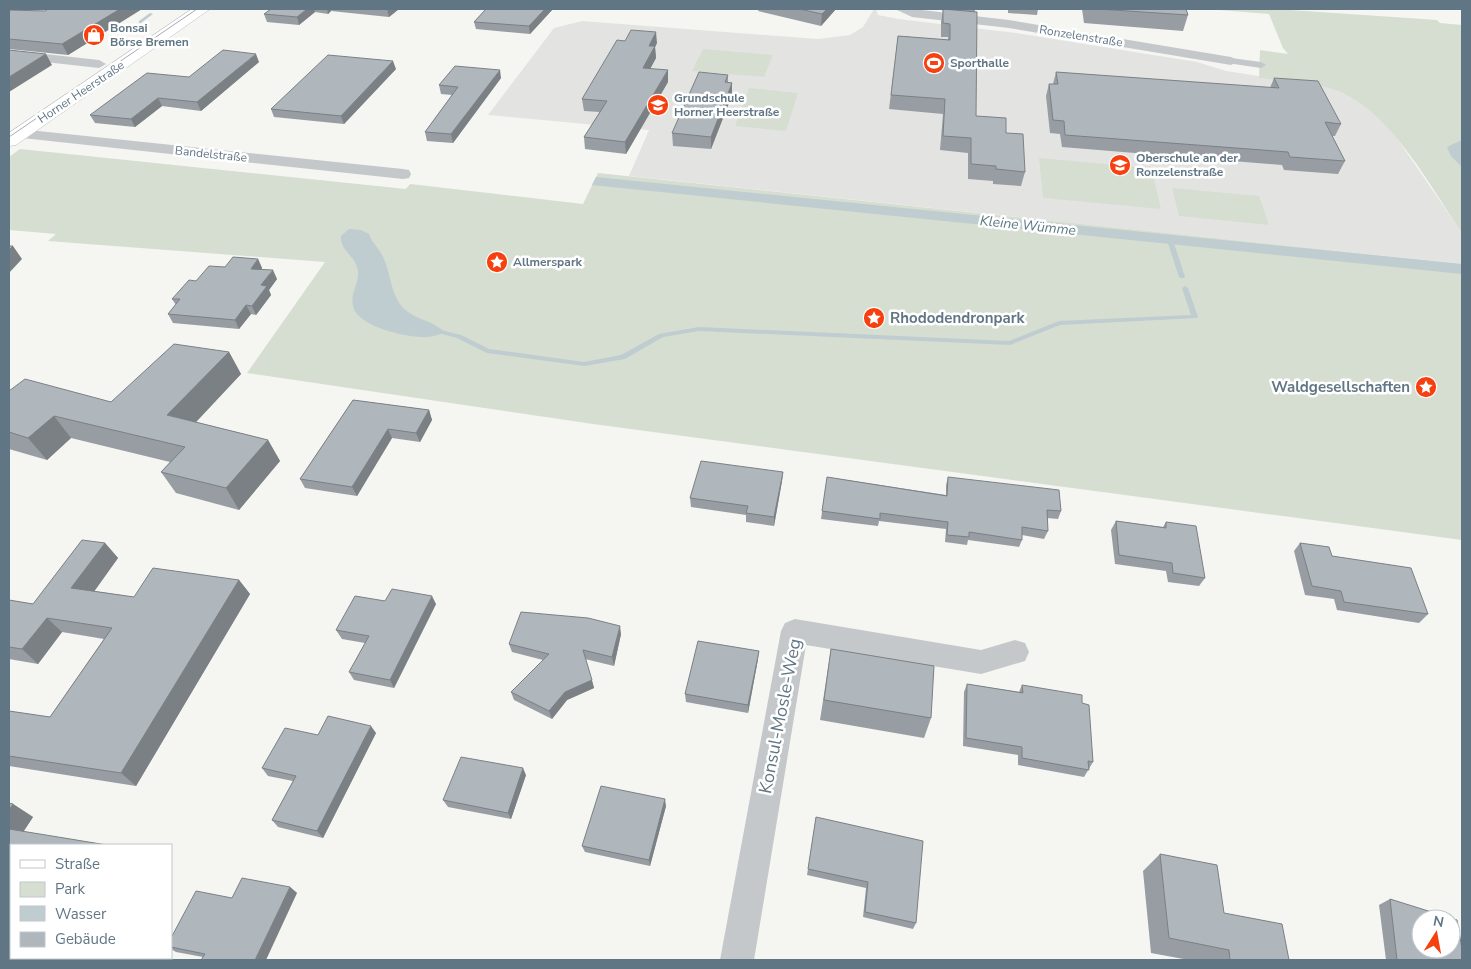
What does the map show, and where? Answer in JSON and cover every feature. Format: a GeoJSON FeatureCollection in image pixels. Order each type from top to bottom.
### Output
{"type":"FeatureCollection","features":[{"type":"Feature","properties":{"kind":"main road","name":"Horner Heerstraße"},"geometry":{"type":"LineString","coordinates":[[12,133],[98,64],[181,9]]}},
{"type":"Feature","properties":{"kind":"main road","name":"Horner Heerstraße"},"geometry":{"type":"LineString","coordinates":[[12,133],[202,9]]}},
{"type":"Feature","properties":{"kind":"street","name":"Ronzelenstraße"},"geometry":{"type":"LineString","coordinates":[[902,9],[912,13],[1009,24],[1261,65]]}},
{"type":"Feature","properties":{"kind":"street"},"geometry":{"type":"LineString","coordinates":[[9,54],[98,64]]}},
{"type":"Feature","properties":{"kind":"street","name":"Bandelstraße"},"geometry":{"type":"LineString","coordinates":[[12,133],[403,174]]}},
{"type":"Feature","properties":{"kind":"street","name":"Konsul-Mosle-Weg"},"geometry":{"type":"LineString","coordinates":[[737,960],[795,631],[981,662],[1015,652]]}},
{"type":"Feature","properties":{"kind":"shaded area","name":"Oberschule an der Ronzelenstraße"},"geometry":{"type":"Polygon","coordinates":[[[874,9],[876,9],[878,15],[898,19],[1016,33],[1197,62],[1226,71],[1330,87],[1364,103],[1394,134],[1462,233],[1462,264],[629,176],[649,130],[488,115],[554,28],[582,21],[818,39],[850,35],[863,27],[874,9]]]}},
{"type":"Feature","properties":{"kind":"green space"},"geometry":{"type":"Polygon","coordinates":[[[1207,9],[1276,9],[1437,20],[1440,23],[1462,25],[1462,233],[1408,152],[1375,115],[1357,101],[1330,88],[1259,78],[1260,50],[1288,54],[1283,48],[1269,14],[1207,9]]]}},
{"type":"Feature","properties":{"kind":"green space"},"geometry":{"type":"Polygon","coordinates":[[[703,49],[773,55],[764,77],[692,71],[703,49]]]}},
{"type":"Feature","properties":{"kind":"green space"},"geometry":{"type":"Polygon","coordinates":[[[749,88],[798,93],[786,131],[735,126],[749,88]]]}},
{"type":"Feature","properties":{"kind":"green space","name":"Rhododendronpark"},"geometry":{"type":"Polygon","coordinates":[[[20,149],[406,189],[410,184],[583,204],[598,173],[1462,264],[1462,540],[593,424],[247,373],[325,262],[48,241],[56,234],[9,230],[9,157],[20,149]]]}},
{"type":"Feature","properties":{"kind":"green space"},"geometry":{"type":"Polygon","coordinates":[[[1039,158],[1151,168],[1161,209],[1043,198],[1039,158]]]}},
{"type":"Feature","properties":{"kind":"green space"},"geometry":{"type":"Polygon","coordinates":[[[1172,188],[1259,196],[1269,225],[1179,216],[1172,188]]]}},
{"type":"Feature","properties":{"kind":"water"},"geometry":{"type":"Polygon","coordinates":[[[1462,140],[1462,167],[1451,156],[1447,147],[1462,140]]]}},
{"type":"Feature","properties":{"kind":"water","name":"Kleine Wümme"},"geometry":{"type":"Polygon","coordinates":[[[596,177],[1462,264],[1462,274],[592,185],[596,177]]]}},
{"type":"Feature","properties":{"kind":"water"},"geometry":{"type":"Polygon","coordinates":[[[349,229],[361,230],[369,234],[383,257],[395,294],[402,307],[413,315],[437,326],[445,333],[432,337],[408,336],[384,330],[364,320],[357,313],[352,302],[358,276],[357,267],[341,241],[341,236],[349,229]]]}},
{"type":"Feature","properties":{"kind":"building"},"geometry":{"type":"Polygon","coordinates":[[[48,9],[120,9],[62,44],[9,39],[9,10],[45,11],[48,9]]]}},
{"type":"Feature","properties":{"kind":"building"},"geometry":{"type":"Polygon","coordinates":[[[271,9],[307,9],[297,17],[264,14],[271,9]]]}},
{"type":"Feature","properties":{"kind":"building"},"geometry":{"type":"Polygon","coordinates":[[[486,9],[545,9],[529,26],[474,22],[486,9]]]}},
{"type":"Feature","properties":{"kind":"building"},"geometry":{"type":"Polygon","coordinates":[[[799,9],[827,9],[822,14],[799,9]]]}},
{"type":"Feature","properties":{"kind":"building"},"geometry":{"type":"Polygon","coordinates":[[[943,9],[977,12],[976,116],[1006,118],[1006,133],[1023,134],[1025,172],[996,169],[996,166],[971,164],[971,138],[943,136],[945,99],[891,95],[898,36],[950,40],[950,24],[943,23],[943,9]]]}},
{"type":"Feature","properties":{"kind":"building"},"geometry":{"type":"Polygon","coordinates":[[[1098,9],[1186,9],[1188,15],[1098,9]]]}},
{"type":"Feature","properties":{"kind":"building"},"geometry":{"type":"Polygon","coordinates":[[[631,30],[656,32],[649,46],[655,46],[643,68],[668,70],[625,142],[584,137],[607,101],[582,99],[617,40],[625,41],[631,30]]]}},
{"type":"Feature","properties":{"kind":"building"},"geometry":{"type":"Polygon","coordinates":[[[9,50],[46,54],[9,77],[9,50]]]}},
{"type":"Feature","properties":{"kind":"building"},"geometry":{"type":"Polygon","coordinates":[[[223,50],[256,54],[197,102],[158,98],[131,119],[90,115],[147,73],[189,77],[223,50]]]}},
{"type":"Feature","properties":{"kind":"building"},"geometry":{"type":"Polygon","coordinates":[[[328,55],[393,61],[341,116],[271,109],[328,55]]]}},
{"type":"Feature","properties":{"kind":"building"},"geometry":{"type":"Polygon","coordinates":[[[455,66],[500,70],[451,134],[425,132],[458,87],[439,85],[455,66]]]}},
{"type":"Feature","properties":{"kind":"building"},"geometry":{"type":"Polygon","coordinates":[[[699,72],[728,75],[725,82],[732,83],[711,137],[672,133],[699,72]]]}},
{"type":"Feature","properties":{"kind":"building"},"geometry":{"type":"Polygon","coordinates":[[[1056,72],[1279,88],[1274,78],[1318,81],[1341,124],[1325,122],[1345,161],[1290,157],[1288,152],[1065,135],[1064,121],[1053,120],[1049,84],[1058,84],[1056,72]]]}},
{"type":"Feature","properties":{"kind":"building"},"geometry":{"type":"Polygon","coordinates":[[[233,257],[258,259],[251,269],[273,270],[261,285],[267,286],[252,306],[246,305],[235,320],[168,314],[180,299],[172,299],[189,280],[196,281],[209,266],[225,267],[233,257]]]}},
{"type":"Feature","properties":{"kind":"building"},"geometry":{"type":"Polygon","coordinates":[[[174,344],[229,352],[167,415],[268,440],[226,488],[161,472],[185,447],[54,416],[28,438],[9,432],[9,391],[25,379],[111,402],[174,344]]]}},
{"type":"Feature","properties":{"kind":"building"},"geometry":{"type":"Polygon","coordinates":[[[353,400],[429,410],[416,433],[388,429],[352,487],[300,479],[353,400]]]}},
{"type":"Feature","properties":{"kind":"building"},"geometry":{"type":"Polygon","coordinates":[[[701,461],[783,472],[774,517],[746,513],[748,506],[690,498],[701,461]]]}},
{"type":"Feature","properties":{"kind":"building"},"geometry":{"type":"Polygon","coordinates":[[[827,477],[947,496],[948,477],[1059,490],[1061,511],[1047,510],[1048,531],[1022,527],[1022,540],[969,532],[969,537],[947,535],[948,522],[880,513],[880,519],[822,511],[827,477]]]}},
{"type":"Feature","properties":{"kind":"building"},"geometry":{"type":"Polygon","coordinates":[[[1116,521],[1166,528],[1166,522],[1196,526],[1205,578],[1173,573],[1172,563],[1119,555],[1116,521]]]}},
{"type":"Feature","properties":{"kind":"building"},"geometry":{"type":"Polygon","coordinates":[[[82,540],[105,543],[71,588],[134,597],[153,568],[239,580],[121,773],[9,756],[9,711],[50,717],[112,628],[47,618],[22,649],[9,647],[9,600],[33,604],[82,540]]]}},
{"type":"Feature","properties":{"kind":"building"},"geometry":{"type":"Polygon","coordinates":[[[1300,543],[1329,547],[1332,556],[1411,568],[1428,614],[1344,602],[1341,591],[1312,586],[1300,543]]]}},
{"type":"Feature","properties":{"kind":"building"},"geometry":{"type":"Polygon","coordinates":[[[392,589],[432,596],[390,680],[349,672],[369,636],[336,630],[355,596],[385,601],[392,589]]]}},
{"type":"Feature","properties":{"kind":"building"},"geometry":{"type":"Polygon","coordinates":[[[521,612],[588,618],[620,626],[612,657],[583,650],[592,680],[565,692],[549,711],[511,692],[549,654],[509,644],[521,612]]]}},
{"type":"Feature","properties":{"kind":"building"},"geometry":{"type":"Polygon","coordinates":[[[698,641],[759,651],[748,705],[685,694],[698,641]]]}},
{"type":"Feature","properties":{"kind":"building"},"geometry":{"type":"Polygon","coordinates":[[[831,649],[934,666],[931,718],[824,700],[831,649]]]}},
{"type":"Feature","properties":{"kind":"building"},"geometry":{"type":"Polygon","coordinates":[[[967,684],[1023,693],[1022,685],[1082,695],[1082,703],[1089,705],[1093,762],[1088,761],[1089,770],[1022,758],[1022,747],[966,738],[967,684]]]}},
{"type":"Feature","properties":{"kind":"building"},"geometry":{"type":"Polygon","coordinates":[[[328,716],[371,726],[317,831],[272,820],[296,776],[262,768],[285,728],[318,735],[328,716]]]}},
{"type":"Feature","properties":{"kind":"building"},"geometry":{"type":"Polygon","coordinates":[[[461,757],[523,768],[508,813],[443,800],[461,757]]]}},
{"type":"Feature","properties":{"kind":"building"},"geometry":{"type":"Polygon","coordinates":[[[601,786],[665,799],[649,860],[582,846],[601,786]]]}},
{"type":"Feature","properties":{"kind":"building"},"geometry":{"type":"Polygon","coordinates":[[[816,817],[923,841],[916,923],[865,912],[868,882],[808,869],[816,817]]]}},
{"type":"Feature","properties":{"kind":"building"},"geometry":{"type":"Polygon","coordinates":[[[9,829],[101,844],[10,844],[9,898],[9,829]]]}},
{"type":"Feature","properties":{"kind":"building"},"geometry":{"type":"Polygon","coordinates":[[[1160,854],[1217,865],[1224,913],[1282,924],[1289,960],[1230,960],[1229,950],[1169,938],[1160,854]]]}},
{"type":"Feature","properties":{"kind":"building"},"geometry":{"type":"Polygon","coordinates":[[[242,878],[290,887],[255,960],[201,960],[205,954],[172,947],[172,936],[196,891],[232,898],[242,878]]]}},
{"type":"Feature","properties":{"kind":"building"},"geometry":{"type":"Polygon","coordinates":[[[1390,899],[1422,909],[1411,909],[1411,959],[1461,959],[1461,943],[1462,960],[1397,960],[1390,899]]]}},
{"type":"Feature","properties":{"kind":"waterway"},"geometry":{"type":"LineString","coordinates":[[140,22],[151,14]]}},
{"type":"Feature","properties":{"kind":"waterway"},"geometry":{"type":"LineString","coordinates":[[1169,237],[1182,277]]}},
{"type":"Feature","properties":{"kind":"waterway"},"geometry":{"type":"LineString","coordinates":[[437,331],[459,336],[487,351],[584,364],[623,357],[661,335],[699,329],[1010,343],[1059,323],[1195,317],[1185,288]]}},
{"type":"Feature","properties":{"kind":"tram line"},"geometry":{"type":"LineString","coordinates":[[9,137],[197,9]]}},
{"type":"Feature","properties":{"kind":"place","name":"Bonsai Börse Bremen"},"geometry":{"type":"Point","coordinates":[94,35]}},
{"type":"Feature","properties":{"kind":"place","name":"Sporthalle"},"geometry":{"type":"Point","coordinates":[934,63]}},
{"type":"Feature","properties":{"kind":"place","name":"Grundschule Horner Heerstraße"},"geometry":{"type":"Point","coordinates":[658,105]}},
{"type":"Feature","properties":{"kind":"place","name":"Oberschule an der Ronzelenstraße"},"geometry":{"type":"Point","coordinates":[1120,165]}},
{"type":"Feature","properties":{"kind":"place","name":"Allmerspark"},"geometry":{"type":"Point","coordinates":[497,262]}},
{"type":"Feature","properties":{"kind":"place","name":"Rhododendronpark"},"geometry":{"type":"Point","coordinates":[874,318]}},
{"type":"Feature","properties":{"kind":"place","name":"Waldgesellschaften"},"geometry":{"type":"Point","coordinates":[1426,387]}}]}
